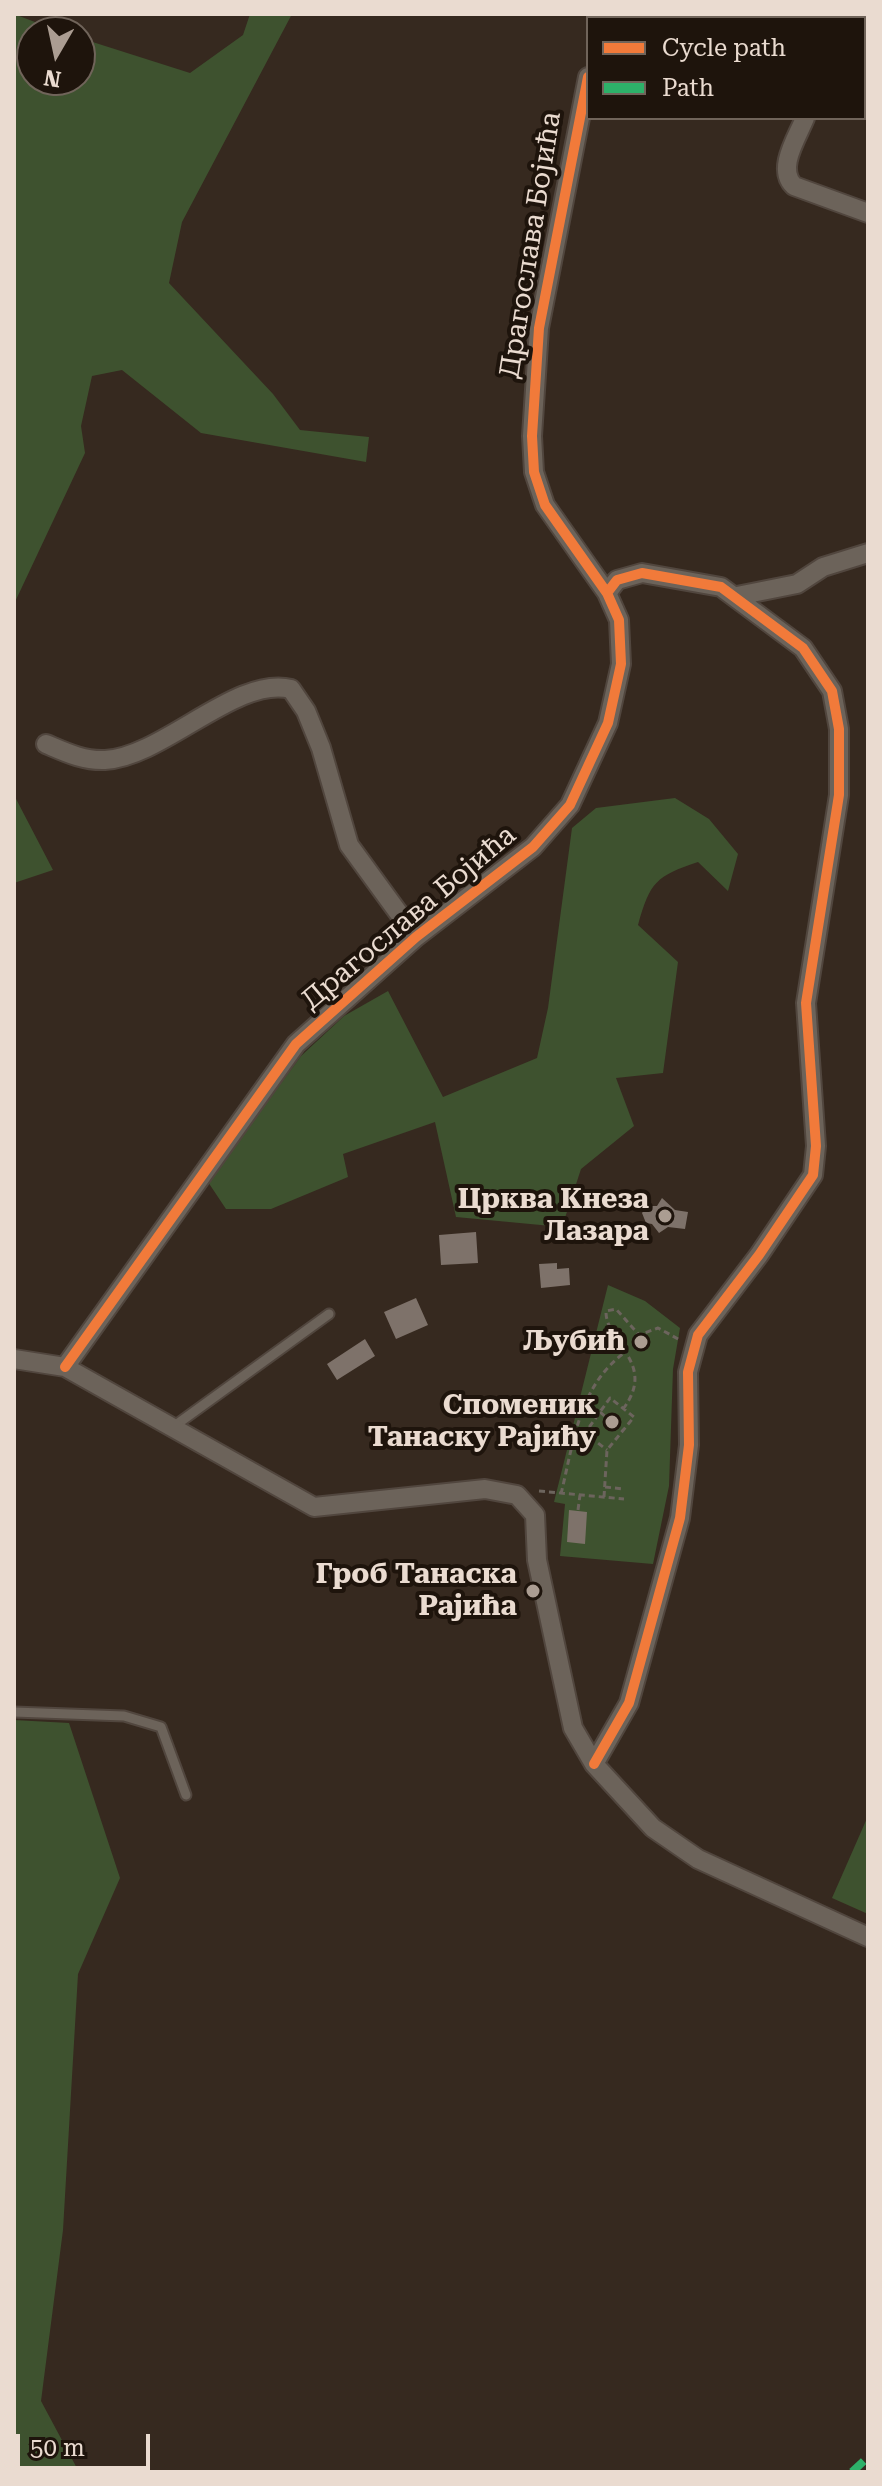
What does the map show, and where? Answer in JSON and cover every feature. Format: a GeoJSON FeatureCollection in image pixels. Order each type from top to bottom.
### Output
{"type":"FeatureCollection","features":[{"type":"Feature","properties":{"kind":"street","name":"Драгослава Бојића"},"geometry":{"type":"LineString","coordinates":[[65,1367],[296,1044],[416,937],[533,847],[570,805],[608,723],[621,664],[619,620],[607,593],[545,505],[534,472],[532,436],[539,328],[586,87]]}},
{"type":"Feature","properties":{"kind":"street"},"geometry":{"type":"LineString","coordinates":[[804,120],[785,172],[788,180],[794,186],[868,213]]}},
{"type":"Feature","properties":{"kind":"street"},"geometry":{"type":"LineString","coordinates":[[737,596],[797,584],[823,567],[868,553]]}},
{"type":"Feature","properties":{"kind":"street"},"geometry":{"type":"LineString","coordinates":[[594,1764],[629,1703],[680,1518],[689,1445],[688,1372],[694,1345],[713,1312],[759,1255],[813,1175],[816,1146],[806,1003],[839,795],[839,729],[832,691],[803,648],[721,587],[642,573],[617,580],[607,593]]}},
{"type":"Feature","properties":{"kind":"street","name":"Драгослава Бојића"},"geometry":{"type":"LineString","coordinates":[[46,744],[89,759],[117,758],[259,689],[291,689],[306,711],[321,748],[349,845],[416,937]]}},
{"type":"Feature","properties":{"kind":"street"},"geometry":{"type":"LineString","coordinates":[[14,1359],[65,1367],[314,1507],[485,1489],[517,1495],[535,1515],[537,1560],[573,1728],[594,1764],[653,1828],[698,1859],[868,1937]]}},
{"type":"Feature","properties":{"kind":"lane"},"geometry":{"type":"LineString","coordinates":[[173,1427],[329,1314]]}},
{"type":"Feature","properties":{"kind":"lane"},"geometry":{"type":"LineString","coordinates":[[14,1712],[124,1716],[161,1727],[186,1795]]}},
{"type":"Feature","properties":{"kind":"path"},"geometry":{"type":"LineString","coordinates":[[623,1409],[635,1384],[627,1351],[605,1316],[609,1308],[616,1309],[639,1335],[658,1328],[694,1345]]}},
{"type":"Feature","properties":{"kind":"path"},"geometry":{"type":"LineString","coordinates":[[561,1494],[590,1391],[607,1367],[627,1351]]}},
{"type":"Feature","properties":{"kind":"path"},"geometry":{"type":"LineString","coordinates":[[571,1451],[610,1398],[634,1417],[607,1450],[604,1497]]}},
{"type":"Feature","properties":{"kind":"path"},"geometry":{"type":"LineString","coordinates":[[600,1412],[609,1420]]}},
{"type":"Feature","properties":{"kind":"path"},"geometry":{"type":"LineString","coordinates":[[614,1423],[623,1431]]}},
{"type":"Feature","properties":{"kind":"path"},"geometry":{"type":"LineString","coordinates":[[585,1433],[607,1450]]}},
{"type":"Feature","properties":{"kind":"path"},"geometry":{"type":"LineString","coordinates":[[605,1487],[624,1489]]}},
{"type":"Feature","properties":{"kind":"path"},"geometry":{"type":"LineString","coordinates":[[517,1495],[525,1489],[624,1499]]}},
{"type":"Feature","properties":{"kind":"path"},"geometry":{"type":"LineString","coordinates":[[578,1510],[580,1495]]}},
{"type":"Feature","properties":{"kind":"green space"},"geometry":{"type":"Polygon","coordinates":[[[14,14],[19,16],[16,16],[16,96],[96,96],[96,43],[190,73],[243,35],[250,14],[292,14],[182,222],[169,283],[273,394],[300,430],[369,437],[366,462],[201,433],[122,370],[92,376],[81,426],[85,453],[14,604],[14,14]]]}},
{"type":"Feature","properties":{"kind":"green space"},"geometry":{"type":"Polygon","coordinates":[[[14,795],[53,870],[14,883],[14,795]]]}},
{"type":"Feature","properties":{"kind":"green space"},"geometry":{"type":"Polygon","coordinates":[[[675,798],[709,819],[738,854],[728,891],[698,862],[664,877],[651,890],[638,925],[678,962],[663,1073],[616,1078],[634,1126],[581,1169],[562,1227],[456,1217],[435,1122],[343,1154],[348,1177],[271,1209],[226,1209],[208,1182],[301,1056],[344,1016],[388,991],[443,1097],[537,1058],[548,1008],[572,828],[596,808],[675,798]]]}},
{"type":"Feature","properties":{"kind":"green space"},"geometry":{"type":"Polygon","coordinates":[[[608,1285],[645,1301],[680,1328],[673,1369],[669,1486],[653,1564],[560,1556],[565,1504],[554,1502],[608,1285]]]}},
{"type":"Feature","properties":{"kind":"green space"},"geometry":{"type":"Polygon","coordinates":[[[14,1720],[69,1723],[120,1878],[78,1974],[63,2230],[41,2401],[79,2472],[14,2472],[14,1720]]]}},
{"type":"Feature","properties":{"kind":"green space"},"geometry":{"type":"Polygon","coordinates":[[[868,1816],[868,1914],[832,1898],[868,1816]]]}},
{"type":"Feature","properties":{"kind":"building","name":"Црква Кнеза Лазара"},"geometry":{"type":"Polygon","coordinates":[[[662,1198],[675,1210],[688,1212],[685,1229],[668,1227],[659,1233],[652,1224],[646,1223],[642,1213],[647,1206],[657,1206],[662,1198]]]}},
{"type":"Feature","properties":{"kind":"building"},"geometry":{"type":"Polygon","coordinates":[[[476,1232],[478,1263],[441,1265],[439,1235],[476,1232]]]}},
{"type":"Feature","properties":{"kind":"building"},"geometry":{"type":"Polygon","coordinates":[[[557,1263],[557,1269],[569,1268],[570,1285],[541,1288],[539,1264],[557,1263]]]}},
{"type":"Feature","properties":{"kind":"building"},"geometry":{"type":"Polygon","coordinates":[[[416,1298],[428,1325],[396,1339],[384,1312],[416,1298]]]}},
{"type":"Feature","properties":{"kind":"building"},"geometry":{"type":"Polygon","coordinates":[[[365,1339],[375,1356],[337,1380],[327,1364],[365,1339]]]}},
{"type":"Feature","properties":{"kind":"building"},"geometry":{"type":"Polygon","coordinates":[[[569,1510],[587,1512],[585,1544],[567,1542],[569,1510]]]}},
{"type":"Feature","properties":{"kind":"marked path"},"geometry":{"type":"LineString","coordinates":[[852,2472],[868,2457]]}},
{"type":"Feature","properties":{"kind":"cycle path"},"geometry":{"type":"LineString","coordinates":[[65,1367],[296,1044],[416,937],[533,847],[570,805],[608,723],[621,664],[619,620],[607,593],[545,505],[534,472],[532,436],[539,328],[586,87]]}},
{"type":"Feature","properties":{"kind":"cycle path"},"geometry":{"type":"LineString","coordinates":[[594,1764],[629,1703],[680,1518],[689,1445],[688,1372],[698,1335],[759,1255],[813,1175],[816,1146],[806,1003],[839,795],[839,729],[832,691],[803,648],[721,587],[642,573],[617,580],[607,593]]}},
{"type":"Feature","properties":{"kind":"place","name":"Црква Кнеза Лазара"},"geometry":{"type":"Point","coordinates":[665,1216]}},
{"type":"Feature","properties":{"kind":"place","name":"Љубић"},"geometry":{"type":"Point","coordinates":[641,1342]}},
{"type":"Feature","properties":{"kind":"place","name":"Споменик Танаску Рајићу"},"geometry":{"type":"Point","coordinates":[612,1422]}},
{"type":"Feature","properties":{"kind":"place","name":"Гроб Танаска Рајића"},"geometry":{"type":"Point","coordinates":[533,1591]}}]}
